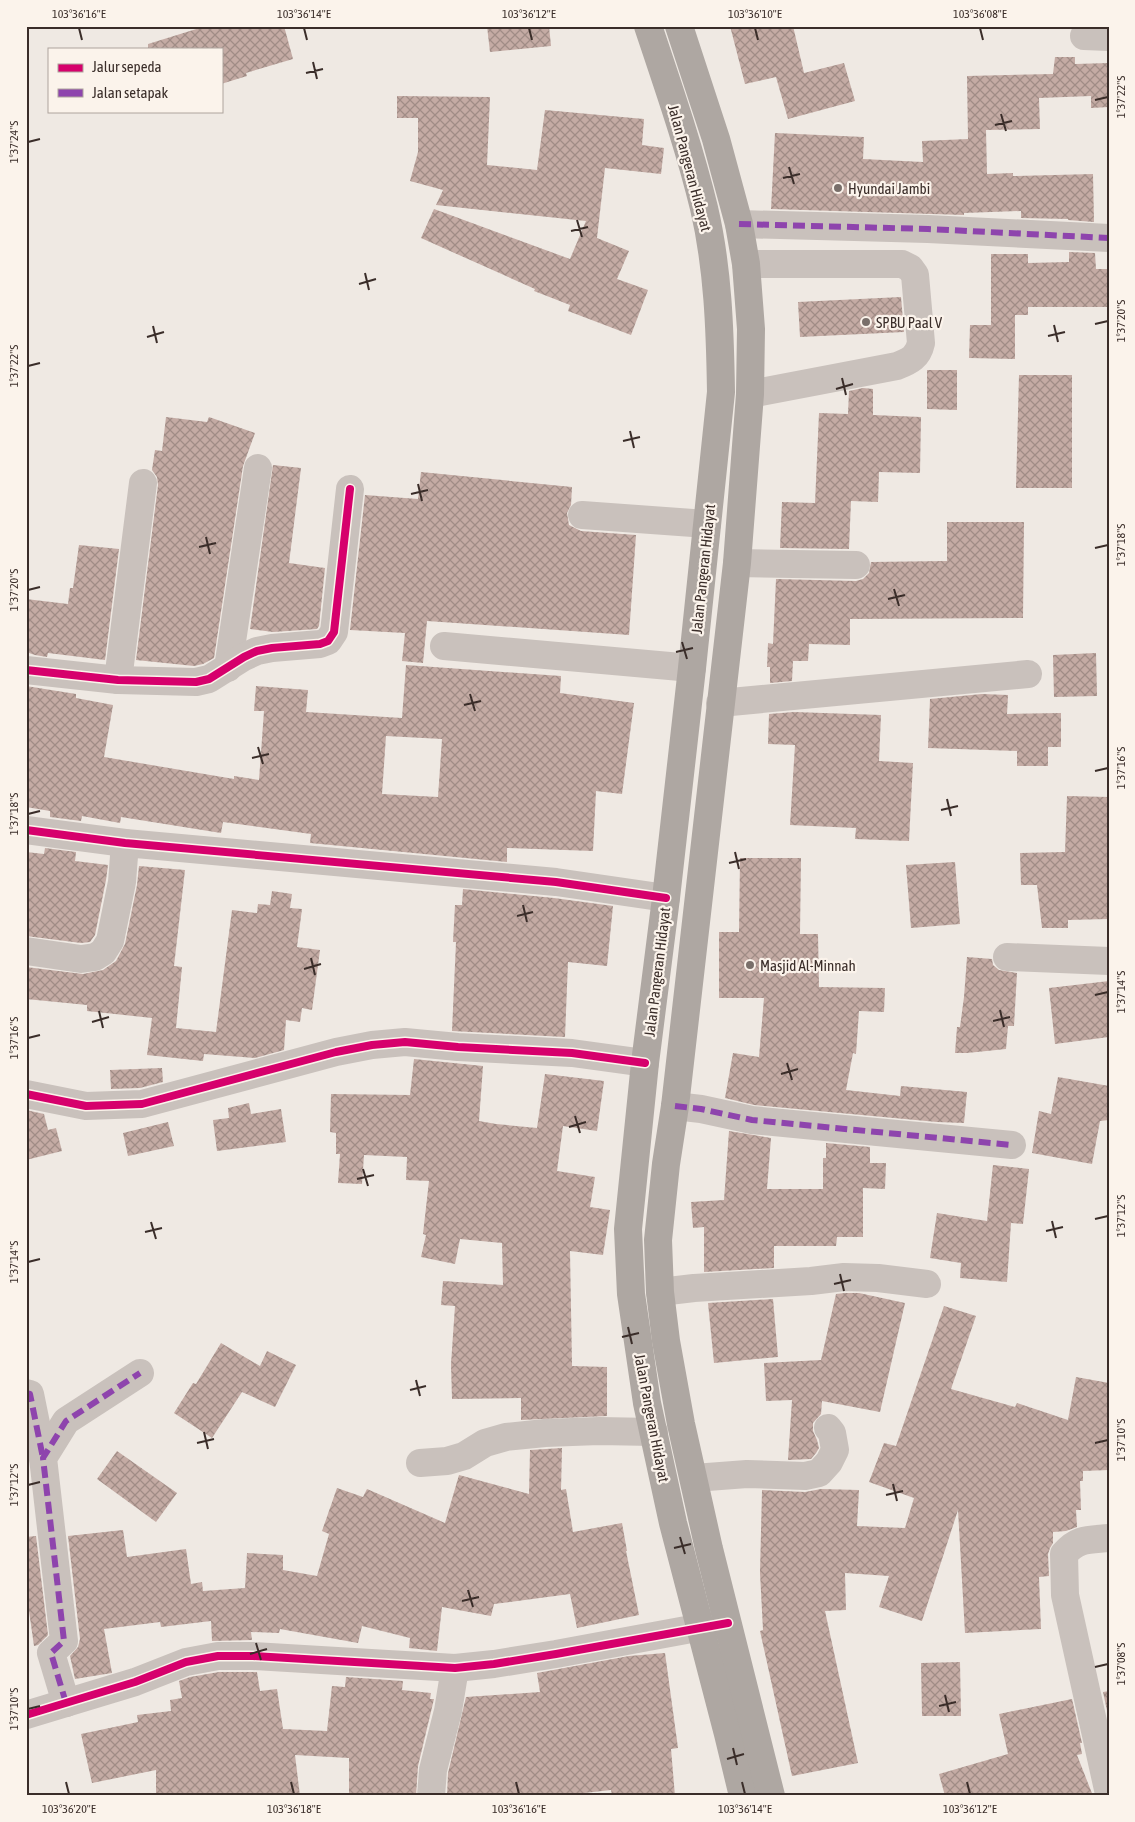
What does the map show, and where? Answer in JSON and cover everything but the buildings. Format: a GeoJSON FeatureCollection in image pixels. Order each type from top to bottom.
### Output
{"type":"FeatureCollection","features":[{"type":"Feature","properties":{"kind":"highway","name":"Jalan Pangeran Hidayat"},"geometry":{"type":"LineString","coordinates":[[648,26],[689,152],[704,209],[714,265],[720,329],[720,392],[708,524],[666,898],[645,1063],[628,1229],[631,1294],[647,1403],[673,1524],[743,1796]]}},
{"type":"Feature","properties":{"kind":"highway","name":"Jalan Pangeran Hidayat"},"geometry":{"type":"LineString","coordinates":[[679,26],[716,139],[739,224],[746,264],[751,329],[750,394],[737,563],[675,1106],[666,1164],[658,1240],[660,1292],[666,1341],[681,1424],[771,1796]]}},
{"type":"Feature","properties":{"kind":"highway"},"geometry":{"type":"LineString","coordinates":[[714,265],[746,264]]}},
{"type":"Feature","properties":{"kind":"highway"},"geometry":{"type":"LineString","coordinates":[[720,392],[750,394]]}},
{"type":"Feature","properties":{"kind":"highway"},"geometry":{"type":"LineString","coordinates":[[666,898],[698,904]]}},
{"type":"Feature","properties":{"kind":"street"},"geometry":{"type":"LineString","coordinates":[[739,224],[1109,238]]}},
{"type":"Feature","properties":{"kind":"street"},"geometry":{"type":"LineString","coordinates":[[746,264],[902,264],[910,268],[915,275],[922,343],[920,352],[911,360],[897,366],[750,394]]}},
{"type":"Feature","properties":{"kind":"street"},"geometry":{"type":"LineString","coordinates":[[228,668],[258,468]]}},
{"type":"Feature","properties":{"kind":"street"},"geometry":{"type":"LineString","coordinates":[[118,680],[142,482]]}},
{"type":"Feature","properties":{"kind":"street"},"geometry":{"type":"LineString","coordinates":[[26,670],[118,680],[196,682],[209,679],[257,651],[320,644],[328,641],[334,632],[350,488]]}},
{"type":"Feature","properties":{"kind":"street"},"geometry":{"type":"LineString","coordinates":[[582,515],[708,524]]}},
{"type":"Feature","properties":{"kind":"street"},"geometry":{"type":"LineString","coordinates":[[737,563],[856,565]]}},
{"type":"Feature","properties":{"kind":"street"},"geometry":{"type":"LineString","coordinates":[[444,646],[692,668]]}},
{"type":"Feature","properties":{"kind":"street"},"geometry":{"type":"LineString","coordinates":[[720,703],[1028,674]]}},
{"type":"Feature","properties":{"kind":"street"},"geometry":{"type":"LineString","coordinates":[[26,830],[126,843],[556,882],[666,898]]}},
{"type":"Feature","properties":{"kind":"street"},"geometry":{"type":"LineString","coordinates":[[26,951],[81,959],[95,957],[103,952],[110,941],[122,882],[126,843]]}},
{"type":"Feature","properties":{"kind":"street"},"geometry":{"type":"LineString","coordinates":[[1007,957],[1109,961]]}},
{"type":"Feature","properties":{"kind":"street"},"geometry":{"type":"LineString","coordinates":[[26,1094],[86,1106],[142,1104],[336,1052],[372,1045],[405,1042],[458,1047],[572,1053],[645,1063]]}},
{"type":"Feature","properties":{"kind":"street"},"geometry":{"type":"LineString","coordinates":[[675,1106],[701,1109],[752,1120],[1012,1145]]}},
{"type":"Feature","properties":{"kind":"street"},"geometry":{"type":"LineString","coordinates":[[660,1292],[844,1277],[878,1278],[927,1284]]}},
{"type":"Feature","properties":{"kind":"street"},"geometry":{"type":"LineString","coordinates":[[43,1458],[66,1421],[140,1373]]}},
{"type":"Feature","properties":{"kind":"street"},"geometry":{"type":"LineString","coordinates":[[26,1393],[30,1394],[43,1458],[64,1642],[51,1653],[66,1703]]}},
{"type":"Feature","properties":{"kind":"street"},"geometry":{"type":"LineString","coordinates":[[694,1478],[747,1474],[805,1476],[819,1474],[829,1462],[835,1450],[832,1433],[828,1428]]}},
{"type":"Feature","properties":{"kind":"street"},"geometry":{"type":"LineString","coordinates":[[420,1463],[446,1461],[464,1456],[485,1443],[506,1436],[599,1431],[654,1432]]}},
{"type":"Feature","properties":{"kind":"street"},"geometry":{"type":"LineString","coordinates":[[1109,1538],[1074,1544],[1064,1554],[1065,1595],[1109,1794]]}},
{"type":"Feature","properties":{"kind":"street"},"geometry":{"type":"LineString","coordinates":[[26,1715],[135,1682],[186,1662],[218,1656],[253,1656],[455,1668],[556,1654],[728,1622]]}},
{"type":"Feature","properties":{"kind":"street"},"geometry":{"type":"LineString","coordinates":[[431,1796],[433,1770],[448,1711],[455,1668]]}},
{"type":"Feature","properties":{"kind":"marked path"},"geometry":{"type":"LineString","coordinates":[[739,224],[928,229],[1109,238]]}},
{"type":"Feature","properties":{"kind":"marked path"},"geometry":{"type":"LineString","coordinates":[[675,1106],[701,1109],[752,1120],[1012,1145]]}},
{"type":"Feature","properties":{"kind":"marked path"},"geometry":{"type":"LineString","coordinates":[[66,1703],[51,1653],[64,1641],[43,1458],[66,1421],[140,1373]]}},
{"type":"Feature","properties":{"kind":"marked path"},"geometry":{"type":"LineString","coordinates":[[26,1393],[30,1394],[43,1458]]}},
{"type":"Feature","properties":{"kind":"cycle path"},"geometry":{"type":"LineString","coordinates":[[26,670],[118,680],[196,682],[209,679],[257,651],[320,644],[328,641],[334,632],[350,489]]}},
{"type":"Feature","properties":{"kind":"cycle path"},"geometry":{"type":"LineString","coordinates":[[26,830],[125,843],[556,882],[666,898]]}},
{"type":"Feature","properties":{"kind":"cycle path"},"geometry":{"type":"LineString","coordinates":[[26,1094],[86,1106],[142,1104],[336,1052],[372,1045],[405,1042],[458,1047],[572,1053],[645,1063]]}},
{"type":"Feature","properties":{"kind":"cycle path"},"geometry":{"type":"LineString","coordinates":[[26,1715],[135,1682],[186,1662],[218,1656],[253,1656],[455,1668],[556,1654],[728,1623]]}},
{"type":"Feature","properties":{"kind":"place","name":"Hyundai Jambi"},"geometry":{"type":"Point","coordinates":[838,188]}},
{"type":"Feature","properties":{"kind":"place","name":"SPBU Paal V"},"geometry":{"type":"Point","coordinates":[866,322]}},
{"type":"Feature","properties":{"kind":"place","name":"Masjid Al-Minnah"},"geometry":{"type":"Point","coordinates":[750,965]}}]}
